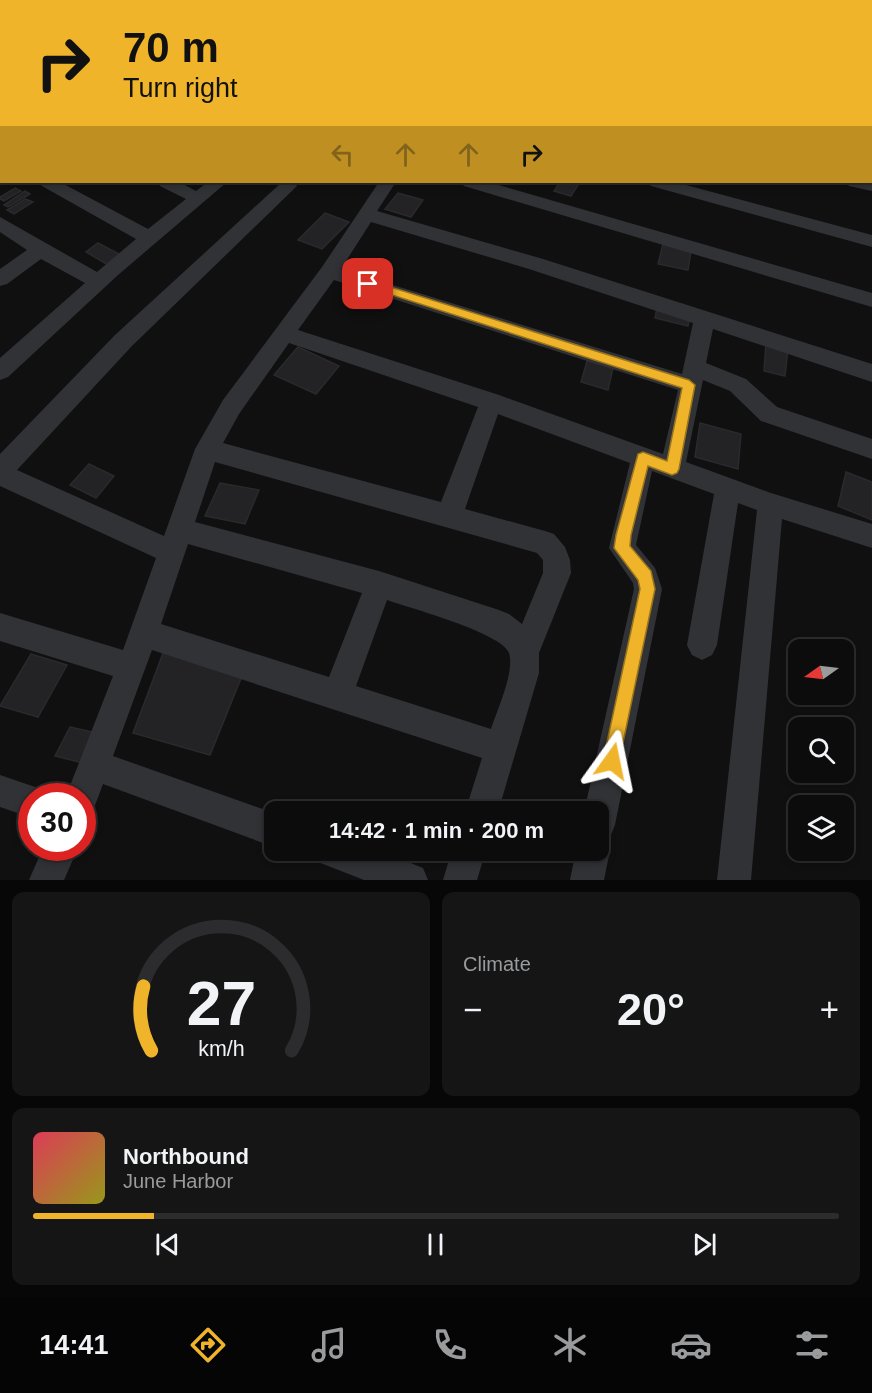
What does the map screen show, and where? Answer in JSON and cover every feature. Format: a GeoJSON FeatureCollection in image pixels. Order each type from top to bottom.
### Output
{"type":"FeatureCollection","features":[{"type":"Feature","properties":{"kind":"street"},"geometry":{"type":"LineString","coordinates":[[50,183],[149,238]]}},
{"type":"Feature","properties":{"kind":"street"},"geometry":{"type":"LineString","coordinates":[[168,183],[197,198]]}},
{"type":"Feature","properties":{"kind":"street"},"geometry":{"type":"LineString","coordinates":[[0,371],[98,281],[217,183]]}},
{"type":"Feature","properties":{"kind":"street"},"geometry":{"type":"LineString","coordinates":[[87,783],[144,633],[207,449],[231,407],[329,272],[386,183]]}},
{"type":"Feature","properties":{"kind":"street"},"geometry":{"type":"LineString","coordinates":[[473,183],[872,300]]}},
{"type":"Feature","properties":{"kind":"street"},"geometry":{"type":"LineString","coordinates":[[661,183],[872,241]]}},
{"type":"Feature","properties":{"kind":"street"},"geometry":{"type":"LineString","coordinates":[[288,186],[123,341],[0,473],[176,542],[379,584],[499,624],[517,639],[524,654]]}},
{"type":"Feature","properties":{"kind":"street"},"geometry":{"type":"LineString","coordinates":[[366,214],[525,261],[872,373]]}},
{"type":"Feature","properties":{"kind":"street"},"geometry":{"type":"LineString","coordinates":[[0,224],[40,250],[98,281]]}},
{"type":"Feature","properties":{"kind":"street"},"geometry":{"type":"LineString","coordinates":[[0,279],[40,250]]}},
{"type":"Feature","properties":{"kind":"street"},"geometry":{"type":"LineString","coordinates":[[329,272],[691,376],[737,384],[758,407],[769,414],[872,449]]}},
{"type":"Feature","properties":{"kind":"street"},"geometry":{"type":"LineString","coordinates":[[672,469],[705,318]]}},
{"type":"Feature","properties":{"kind":"street"},"geometry":{"type":"LineString","coordinates":[[285,334],[492,402],[771,504],[872,536]]}},
{"type":"Feature","properties":{"kind":"street"},"geometry":{"type":"LineString","coordinates":[[449,516],[492,402]]}},
{"type":"Feature","properties":{"kind":"street"},"geometry":{"type":"LineString","coordinates":[[207,449],[545,543],[554,551],[558,561],[557,573],[524,654],[524,673],[485,801]]}},
{"type":"Feature","properties":{"kind":"street"},"geometry":{"type":"LineString","coordinates":[[603,801],[648,589],[645,577],[622,548],[643,458]]}},
{"type":"Feature","properties":{"kind":"street"},"geometry":{"type":"LineString","coordinates":[[702,645],[728,488]]}},
{"type":"Feature","properties":{"kind":"street"},"geometry":{"type":"LineString","coordinates":[[734,880],[771,504]]}},
{"type":"Feature","properties":{"kind":"street"},"geometry":{"type":"LineString","coordinates":[[337,695],[379,584]]}},
{"type":"Feature","properties":{"kind":"street"},"geometry":{"type":"LineString","coordinates":[[0,627],[131,668]]}},
{"type":"Feature","properties":{"kind":"street"},"geometry":{"type":"LineString","coordinates":[[144,633],[501,748]]}},
{"type":"Feature","properties":{"kind":"street"},"geometry":{"type":"LineString","coordinates":[[94,765],[264,826]]}},
{"type":"Feature","properties":{"kind":"street"},"geometry":{"type":"LineString","coordinates":[[0,791],[18,797]]}},
{"type":"Feature","properties":{"kind":"street"},"geometry":{"type":"LineString","coordinates":[[46,880],[55,861]]}},
{"type":"Feature","properties":{"kind":"street"},"geometry":{"type":"LineString","coordinates":[[360,861],[411,880]]}},
{"type":"Feature","properties":{"kind":"street"},"geometry":{"type":"LineString","coordinates":[[460,880],[466,861]]}},
{"type":"Feature","properties":{"kind":"street"},"geometry":{"type":"LineString","coordinates":[[587,880],[591,861]]}},
{"type":"Feature","properties":{"kind":"building"},"geometry":{"type":"Polygon","coordinates":[[[559,183],[579,183],[571,196],[554,191],[559,183]]]}},
{"type":"Feature","properties":{"kind":"building"},"geometry":{"type":"Polygon","coordinates":[[[15,188],[21,191],[4,201],[0,199],[0,197],[15,188]]]}},
{"type":"Feature","properties":{"kind":"building"},"geometry":{"type":"Polygon","coordinates":[[[25,191],[30,194],[8,207],[4,205],[25,191]]]}},
{"type":"Feature","properties":{"kind":"building"},"geometry":{"type":"Polygon","coordinates":[[[398,193],[423,200],[411,217],[385,209],[398,193]]]}},
{"type":"Feature","properties":{"kind":"building"},"geometry":{"type":"Polygon","coordinates":[[[25,199],[33,202],[14,214],[7,210],[25,199]]]}},
{"type":"Feature","properties":{"kind":"building"},"geometry":{"type":"Polygon","coordinates":[[[325,213],[349,222],[322,249],[298,240],[325,213]]]}},
{"type":"Feature","properties":{"kind":"building"},"geometry":{"type":"Polygon","coordinates":[[[98,243],[123,256],[110,266],[86,252],[98,243]]]}},
{"type":"Feature","properties":{"kind":"building"},"geometry":{"type":"Polygon","coordinates":[[[663,244],[691,251],[688,270],[658,264],[663,244]]]}},
{"type":"Feature","properties":{"kind":"building"},"geometry":{"type":"Polygon","coordinates":[[[657,308],[690,316],[688,326],[655,318],[657,308]]]}},
{"type":"Feature","properties":{"kind":"building"},"geometry":{"type":"Polygon","coordinates":[[[766,343],[788,348],[785,376],[764,371],[766,343]]]}},
{"type":"Feature","properties":{"kind":"building"},"geometry":{"type":"Polygon","coordinates":[[[298,347],[339,366],[316,394],[274,375],[298,347]]]}},
{"type":"Feature","properties":{"kind":"building"},"geometry":{"type":"Polygon","coordinates":[[[587,361],[613,368],[608,390],[581,382],[587,361]]]}},
{"type":"Feature","properties":{"kind":"building"},"geometry":{"type":"Polygon","coordinates":[[[700,423],[741,434],[738,469],[695,457],[700,423]]]}},
{"type":"Feature","properties":{"kind":"building"},"geometry":{"type":"Polygon","coordinates":[[[89,464],[114,476],[96,498],[70,485],[89,464]]]}},
{"type":"Feature","properties":{"kind":"building"},"geometry":{"type":"Polygon","coordinates":[[[846,472],[872,482],[872,520],[838,506],[846,472]]]}},
{"type":"Feature","properties":{"kind":"building"},"geometry":{"type":"Polygon","coordinates":[[[220,483],[259,490],[245,524],[205,516],[220,483]]]}},
{"type":"Feature","properties":{"kind":"building"},"geometry":{"type":"Polygon","coordinates":[[[165,648],[244,671],[210,755],[133,733],[165,648]]]}},
{"type":"Feature","properties":{"kind":"building"},"geometry":{"type":"Polygon","coordinates":[[[31,654],[67,665],[38,717],[0,706],[31,654]]]}},
{"type":"Feature","properties":{"kind":"building"},"geometry":{"type":"Polygon","coordinates":[[[70,727],[101,734],[87,764],[55,756],[70,727]]]}},
{"type":"Feature","properties":{"kind":"route"},"geometry":{"type":"LineString","coordinates":[[368,284],[489,320],[689,385],[672,469],[643,458],[624,535],[622,548],[645,577],[648,589],[612,761]]}}]}
